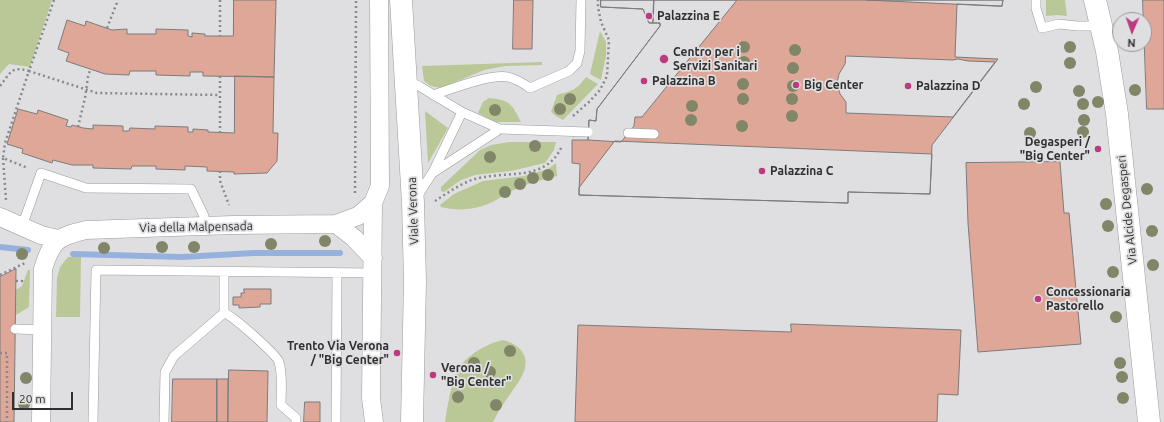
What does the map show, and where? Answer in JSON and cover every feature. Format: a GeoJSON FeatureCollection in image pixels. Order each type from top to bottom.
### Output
{"type":"FeatureCollection","features":[{"type":"Feature","properties":{"kind":"street","name":"Via della Malpensada"},"geometry":{"type":"LineString","coordinates":[[374,422],[371,398],[373,203],[380,186],[379,0]]}},
{"type":"Feature","properties":{"kind":"street","name":"Viale Verona"},"geometry":{"type":"LineString","coordinates":[[402,0],[413,203],[415,281],[412,422]]}},
{"type":"Feature","properties":{"kind":"street","name":"Via Alcide Degasperi"},"geometry":{"type":"LineString","coordinates":[[1095,0],[1107,51],[1117,114],[1148,422]]}},
{"type":"Feature","properties":{"kind":"street","name":"Via della Malpensada"},"geometry":{"type":"LineString","coordinates":[[58,240],[67,235],[86,230],[233,225],[336,224],[358,216],[373,203]]}},
{"type":"Feature","properties":{"kind":"street"},"geometry":{"type":"LineString","coordinates":[[3,211],[20,226],[58,240],[48,255],[43,269],[41,422]]}},
{"type":"Feature","properties":{"kind":"street"},"geometry":{"type":"LineString","coordinates":[[336,224],[354,238],[373,266]]}},
{"type":"Feature","properties":{"kind":"lane"},"geometry":{"type":"LineString","coordinates":[[433,96],[489,78],[506,77],[516,79],[530,88],[569,71],[576,63],[580,51],[582,0]]}},
{"type":"Feature","properties":{"kind":"lane"},"geometry":{"type":"LineString","coordinates":[[1036,0],[1036,8],[1042,28],[1059,24],[1101,26]]}},
{"type":"Feature","properties":{"kind":"lane"},"geometry":{"type":"LineString","coordinates":[[406,81],[419,86],[433,96],[462,112],[500,129],[588,132]]}},
{"type":"Feature","properties":{"kind":"lane"},"geometry":{"type":"LineString","coordinates":[[413,203],[433,172],[462,112]]}},
{"type":"Feature","properties":{"kind":"lane"},"geometry":{"type":"LineString","coordinates":[[433,172],[500,129]]}},
{"type":"Feature","properties":{"kind":"lane"},"geometry":{"type":"LineString","coordinates":[[628,133],[654,134]]}},
{"type":"Feature","properties":{"kind":"lane"},"geometry":{"type":"LineString","coordinates":[[20,226],[25,218],[41,173],[86,188],[191,189],[204,216],[205,226]]}},
{"type":"Feature","properties":{"kind":"lane"},"geometry":{"type":"LineString","coordinates":[[93,422],[96,270],[337,274],[373,266]]}},
{"type":"Feature","properties":{"kind":"lane"},"geometry":{"type":"LineString","coordinates":[[164,422],[166,372],[174,356],[224,313],[224,272]]}},
{"type":"Feature","properties":{"kind":"lane"},"geometry":{"type":"LineString","coordinates":[[336,422],[337,274]]}},
{"type":"Feature","properties":{"kind":"lane"},"geometry":{"type":"LineString","coordinates":[[224,313],[229,314],[248,330],[279,361],[281,377],[281,405],[296,418],[296,422]]}},
{"type":"Feature","properties":{"kind":"lane"},"geometry":{"type":"LineString","coordinates":[[15,329],[42,330]]}},
{"type":"Feature","properties":{"kind":"path"},"geometry":{"type":"LineString","coordinates":[[3,211],[3,158],[5,143],[54,0]]}},
{"type":"Feature","properties":{"kind":"path"},"geometry":{"type":"LineString","coordinates":[[107,28],[118,0]]}},
{"type":"Feature","properties":{"kind":"path"},"geometry":{"type":"LineString","coordinates":[[220,0],[220,36]]}},
{"type":"Feature","properties":{"kind":"path"},"geometry":{"type":"LineString","coordinates":[[355,194],[356,0]]}},
{"type":"Feature","properties":{"kind":"path"},"geometry":{"type":"LineString","coordinates":[[0,86],[14,70],[19,68],[97,93],[220,95]]}},
{"type":"Feature","properties":{"kind":"path"},"geometry":{"type":"LineString","coordinates":[[78,127],[90,70]]}},
{"type":"Feature","properties":{"kind":"path"},"geometry":{"type":"LineString","coordinates":[[220,76],[220,133]]}},
{"type":"Feature","properties":{"kind":"path"},"geometry":{"type":"LineString","coordinates":[[3,158],[41,173]]}},
{"type":"Feature","properties":{"kind":"path"},"geometry":{"type":"LineString","coordinates":[[220,171],[220,181],[232,215],[233,225]]}},
{"type":"Feature","properties":{"kind":"path"},"geometry":{"type":"LineString","coordinates":[[22,264],[22,270]]}},
{"type":"Feature","properties":{"kind":"path"},"geometry":{"type":"LineString","coordinates":[[0,275],[14,269]]}},
{"type":"Feature","properties":{"kind":"path"},"geometry":{"type":"LineString","coordinates":[[16,281],[22,281],[22,276]]}},
{"type":"Feature","properties":{"kind":"path"},"geometry":{"type":"LineString","coordinates":[[0,353],[6,353],[7,422]]}},
{"type":"Feature","properties":{"kind":"green space"},"geometry":{"type":"Polygon","coordinates":[[[0,0],[52,0],[30,67],[9,64],[0,74],[0,0]]]}},
{"type":"Feature","properties":{"kind":"green space"},"geometry":{"type":"Polygon","coordinates":[[[1046,0],[1065,0],[1067,16],[1046,16],[1046,0]]]}},
{"type":"Feature","properties":{"kind":"green space"},"geometry":{"type":"Polygon","coordinates":[[[600,31],[606,42],[606,56],[601,80],[590,74],[600,31]]]}},
{"type":"Feature","properties":{"kind":"green space"},"geometry":{"type":"Polygon","coordinates":[[[542,62],[542,65],[505,66],[484,70],[441,88],[431,86],[424,81],[422,66],[542,62]]]}},
{"type":"Feature","properties":{"kind":"green space"},"geometry":{"type":"Polygon","coordinates":[[[586,77],[598,84],[563,120],[551,112],[557,95],[580,85],[586,77]]]}},
{"type":"Feature","properties":{"kind":"green space"},"geometry":{"type":"Polygon","coordinates":[[[489,98],[502,100],[510,104],[521,122],[495,122],[478,113],[483,102],[489,98]]]}},
{"type":"Feature","properties":{"kind":"green space"},"geometry":{"type":"Polygon","coordinates":[[[425,111],[448,128],[428,163],[425,111]]]}},
{"type":"Feature","properties":{"kind":"green space"},"geometry":{"type":"Polygon","coordinates":[[[509,142],[556,142],[554,150],[545,163],[511,171],[475,175],[461,180],[444,192],[441,191],[441,187],[480,150],[491,145],[509,142]]]}},
{"type":"Feature","properties":{"kind":"green space"},"geometry":{"type":"Polygon","coordinates":[[[556,163],[557,176],[534,182],[483,206],[471,209],[459,209],[441,207],[440,205],[454,194],[483,181],[524,176],[548,169],[556,163]]]}},
{"type":"Feature","properties":{"kind":"green space"},"geometry":{"type":"Polygon","coordinates":[[[68,257],[81,257],[80,317],[56,317],[57,278],[60,267],[68,257]]]}},
{"type":"Feature","properties":{"kind":"green space"},"geometry":{"type":"Polygon","coordinates":[[[28,270],[30,270],[29,307],[16,315],[16,290],[22,286],[28,270]]]}},
{"type":"Feature","properties":{"kind":"green space"},"geometry":{"type":"Polygon","coordinates":[[[503,340],[517,346],[523,353],[526,363],[521,378],[493,422],[445,422],[452,384],[459,367],[476,352],[490,344],[503,340]]]}},
{"type":"Feature","properties":{"kind":"building"},"geometry":{"type":"Polygon","coordinates":[[[234,0],[276,0],[274,77],[203,76],[203,72],[190,72],[190,76],[156,75],[156,71],[130,71],[129,75],[105,74],[66,61],[69,53],[58,49],[67,20],[85,26],[86,21],[112,30],[127,29],[127,34],[156,34],[156,29],[188,30],[188,36],[192,37],[192,33],[205,34],[205,36],[233,36],[234,0]]]}},
{"type":"Feature","properties":{"kind":"building"},"geometry":{"type":"Polygon","coordinates":[[[514,0],[533,0],[532,49],[513,49],[514,0]]]}},
{"type":"Feature","properties":{"kind":"building","name":"Big Center"},"geometry":{"type":"Polygon","coordinates":[[[601,0],[1003,0],[1002,6],[957,4],[955,57],[998,59],[932,145],[930,194],[848,192],[848,203],[579,195],[580,164],[572,163],[572,140],[588,140],[589,120],[596,121],[597,109],[660,26],[660,23],[649,23],[643,9],[601,7],[601,0]]]}},
{"type":"Feature","properties":{"kind":"building","name":"Palazzina E"},"geometry":{"type":"Polygon","coordinates":[[[601,0],[654,0],[653,23],[649,23],[643,9],[601,7],[601,0]]]}},
{"type":"Feature","properties":{"kind":"building","name":"Palazzina B"},"geometry":{"type":"Polygon","coordinates":[[[654,0],[737,0],[642,117],[635,117],[634,126],[621,142],[588,140],[589,120],[596,121],[597,109],[660,26],[660,23],[653,23],[654,0]]]}},
{"type":"Feature","properties":{"kind":"building"},"geometry":{"type":"Polygon","coordinates":[[[867,0],[1003,0],[1002,6],[867,0]]]}},
{"type":"Feature","properties":{"kind":"building"},"geometry":{"type":"Polygon","coordinates":[[[1143,0],[1164,0],[1164,109],[1147,109],[1145,52],[1152,52],[1152,12],[1143,12],[1143,0]]]}},
{"type":"Feature","properties":{"kind":"building","name":"Palazzina D"},"geometry":{"type":"Polygon","coordinates":[[[846,56],[958,59],[995,62],[953,117],[846,113],[846,102],[840,94],[837,83],[839,74],[845,64],[846,56]]]}},
{"type":"Feature","properties":{"kind":"building"},"geometry":{"type":"Polygon","coordinates":[[[235,76],[274,77],[273,133],[278,133],[277,161],[267,173],[234,174],[234,172],[207,171],[207,167],[185,166],[185,170],[156,169],[156,166],[132,166],[131,169],[93,168],[93,165],[72,165],[53,160],[52,163],[22,153],[23,149],[7,144],[18,109],[37,114],[38,110],[68,120],[66,126],[71,127],[72,125],[93,129],[93,125],[123,126],[123,131],[129,131],[130,128],[155,129],[155,126],[188,127],[188,132],[193,132],[193,129],[208,130],[208,132],[234,133],[235,76]]]}},
{"type":"Feature","properties":{"kind":"building","name":"Palazzina C"},"geometry":{"type":"Polygon","coordinates":[[[615,141],[932,154],[930,194],[848,192],[848,203],[579,195],[579,188],[615,141]]]}},
{"type":"Feature","properties":{"kind":"building"},"geometry":{"type":"Polygon","coordinates":[[[1060,162],[1064,213],[1069,213],[1081,344],[978,352],[968,223],[966,163],[1060,162]]]}},
{"type":"Feature","properties":{"kind":"building"},"geometry":{"type":"Polygon","coordinates":[[[16,269],[14,422],[0,422],[0,277],[16,269]]]}},
{"type":"Feature","properties":{"kind":"building"},"geometry":{"type":"Polygon","coordinates":[[[244,289],[271,289],[271,304],[260,304],[260,307],[239,308],[239,305],[233,305],[233,297],[241,297],[241,293],[244,293],[244,289]]]}},
{"type":"Feature","properties":{"kind":"building"},"geometry":{"type":"Polygon","coordinates":[[[791,324],[961,330],[958,395],[938,394],[937,422],[575,422],[578,325],[791,332],[791,324]]]}},
{"type":"Feature","properties":{"kind":"building"},"geometry":{"type":"Polygon","coordinates":[[[229,370],[268,371],[267,422],[228,422],[229,370]]]}},
{"type":"Feature","properties":{"kind":"building"},"geometry":{"type":"Polygon","coordinates":[[[173,379],[217,379],[217,422],[172,422],[173,379]]]}},
{"type":"Feature","properties":{"kind":"building"},"geometry":{"type":"Polygon","coordinates":[[[217,379],[228,379],[228,422],[217,422],[217,379]]]}},
{"type":"Feature","properties":{"kind":"building"},"geometry":{"type":"Polygon","coordinates":[[[305,402],[320,402],[320,422],[304,422],[305,402]]]}},
{"type":"Feature","properties":{"kind":"waterway"},"geometry":{"type":"LineString","coordinates":[[0,247],[28,250]]}},
{"type":"Feature","properties":{"kind":"waterway"},"geometry":{"type":"LineString","coordinates":[[73,254],[182,257],[254,253],[340,253]]}},
{"type":"Feature","properties":{"kind":"place","name":"Palazzina E"},"geometry":{"type":"Point","coordinates":[649,16]}},
{"type":"Feature","properties":{"kind":"place","name":"Centro per i Servizi Sanitari"},"geometry":{"type":"Point","coordinates":[664,59]}},
{"type":"Feature","properties":{"kind":"place","name":"Palazzina B"},"geometry":{"type":"Point","coordinates":[644,81]}},
{"type":"Feature","properties":{"kind":"place","name":"Big Center"},"geometry":{"type":"Point","coordinates":[796,85]}},
{"type":"Feature","properties":{"kind":"place","name":"Palazzina D"},"geometry":{"type":"Point","coordinates":[908,86]}},
{"type":"Feature","properties":{"kind":"place","name":"Degasperi / \"Big Center\""},"geometry":{"type":"Point","coordinates":[1098,149]}},
{"type":"Feature","properties":{"kind":"place","name":"Palazzina C"},"geometry":{"type":"Point","coordinates":[762,171]}},
{"type":"Feature","properties":{"kind":"place","name":"Concessionaria Pastorello"},"geometry":{"type":"Point","coordinates":[1038,299]}},
{"type":"Feature","properties":{"kind":"place","name":"Trento Via Verona / \"Big Center\""},"geometry":{"type":"Point","coordinates":[397,353]}},
{"type":"Feature","properties":{"kind":"place","name":"Verona / \"Big Center\""},"geometry":{"type":"Point","coordinates":[433,375]}}]}
